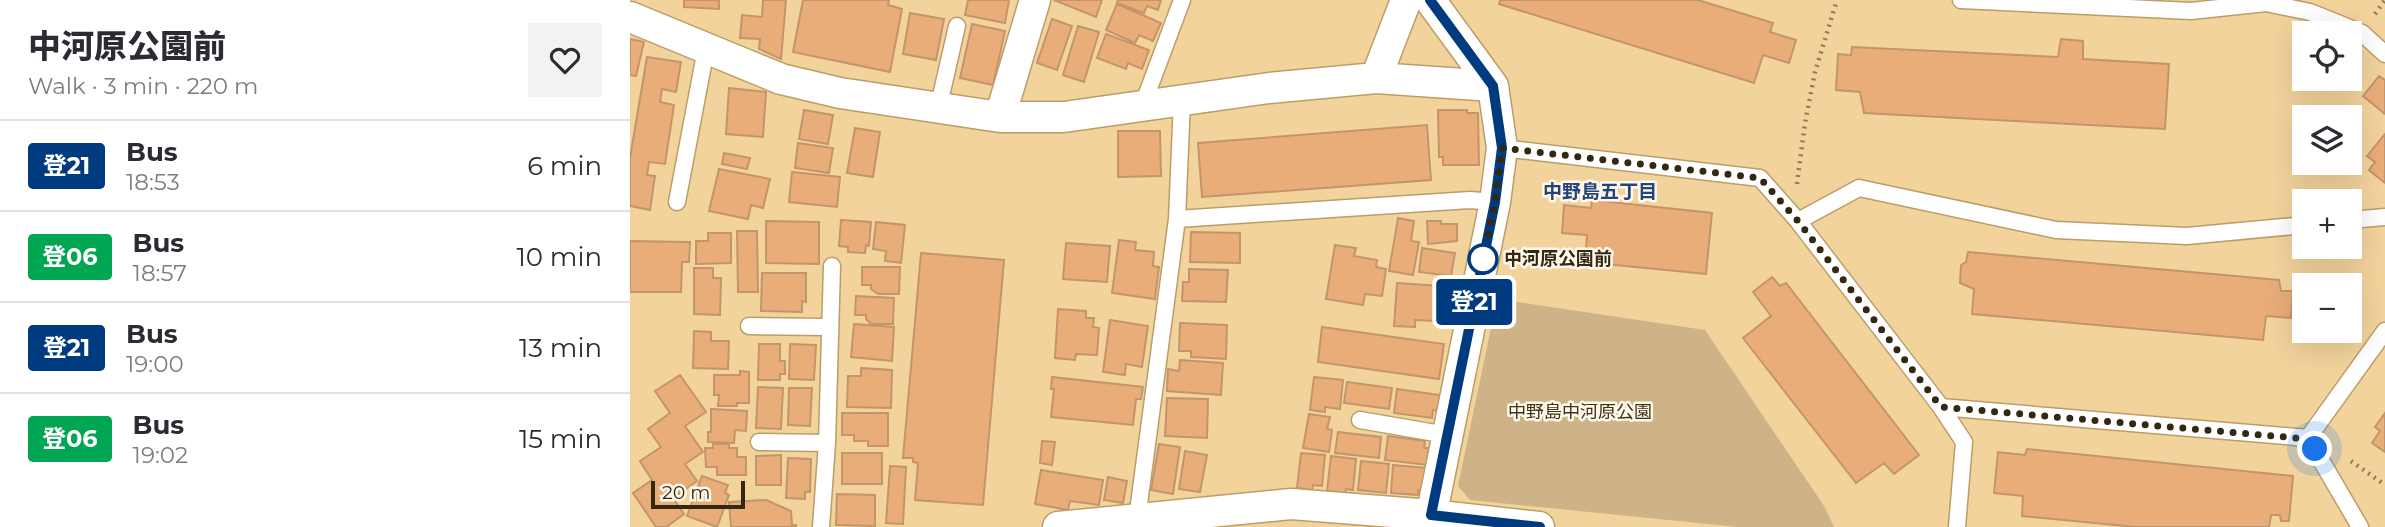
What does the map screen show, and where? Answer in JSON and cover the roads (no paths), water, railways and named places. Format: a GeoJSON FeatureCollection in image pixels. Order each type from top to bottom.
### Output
{"type":"FeatureCollection","features":[{"type":"Feature","properties":{"kind":"street"},"geometry":{"type":"LineString","coordinates":[[1000,117],[1035,0]]}},
{"type":"Feature","properties":{"kind":"street"},"geometry":{"type":"LineString","coordinates":[[1377,78],[1406,0]]}},
{"type":"Feature","properties":{"kind":"street"},"geometry":{"type":"LineString","coordinates":[[1430,0],[1493,86],[1502,148],[1495,202],[1430,521]]}},
{"type":"Feature","properties":{"kind":"street"},"geometry":{"type":"LineString","coordinates":[[630,17],[780,79],[840,93],[1000,117],[1064,117],[1269,88],[1377,78],[1493,86]]}},
{"type":"Feature","properties":{"kind":"street"},"geometry":{"type":"LineString","coordinates":[[1058,527],[1291,504],[1430,521],[1539,527]]}},
{"type":"Feature","properties":{"kind":"lane"},"geometry":{"type":"LineString","coordinates":[[1142,107],[1182,0]]}},
{"type":"Feature","properties":{"kind":"lane"},"geometry":{"type":"LineString","coordinates":[[1961,0],[2191,10],[2266,3],[2310,12],[2361,33],[2385,54]]}},
{"type":"Feature","properties":{"kind":"lane"},"geometry":{"type":"LineString","coordinates":[[938,109],[957,26]]}},
{"type":"Feature","properties":{"kind":"lane"},"geometry":{"type":"LineString","coordinates":[[677,202],[706,49]]}},
{"type":"Feature","properties":{"kind":"lane"},"geometry":{"type":"LineString","coordinates":[[1137,519],[1177,219],[1182,102]]}},
{"type":"Feature","properties":{"kind":"lane"},"geometry":{"type":"LineString","coordinates":[[1502,148],[1760,178],[1793,215],[1941,407],[1964,442],[1957,527]]}},
{"type":"Feature","properties":{"kind":"lane"},"geometry":{"type":"LineString","coordinates":[[1793,215],[1858,188],[2056,230],[2187,236],[2292,226]]}},
{"type":"Feature","properties":{"kind":"lane"},"geometry":{"type":"LineString","coordinates":[[1177,219],[1470,200],[1495,202]]}},
{"type":"Feature","properties":{"kind":"lane"},"geometry":{"type":"LineString","coordinates":[[2362,219],[2385,217]]}},
{"type":"Feature","properties":{"kind":"lane"},"geometry":{"type":"LineString","coordinates":[[821,527],[827,443],[828,327],[832,266]]}},
{"type":"Feature","properties":{"kind":"lane"},"geometry":{"type":"LineString","coordinates":[[749,326],[828,327]]}},
{"type":"Feature","properties":{"kind":"lane"},"geometry":{"type":"LineString","coordinates":[[2308,439],[2385,331]]}},
{"type":"Feature","properties":{"kind":"lane"},"geometry":{"type":"LineString","coordinates":[[1941,407],[2308,439]]}},
{"type":"Feature","properties":{"kind":"lane"},"geometry":{"type":"LineString","coordinates":[[1360,420],[1447,435]]}},
{"type":"Feature","properties":{"kind":"lane"},"geometry":{"type":"LineString","coordinates":[[2308,439],[2360,527]]}},
{"type":"Feature","properties":{"kind":"lane"},"geometry":{"type":"LineString","coordinates":[[759,442],[827,443]]}},
{"type":"Feature","properties":{"kind":"place","name":"中河原公園前"},"geometry":{"type":"Point","coordinates":[1483,259]}},
{"type":"Feature","properties":{"kind":"district","name":"中野島五丁目"},"geometry":{"type":"Point","coordinates":[1600,191]}},
{"type":"Feature","properties":{"kind":"park label","name":"中野島中河原公園"},"geometry":{"type":"Point","coordinates":[1580,412]}}]}
